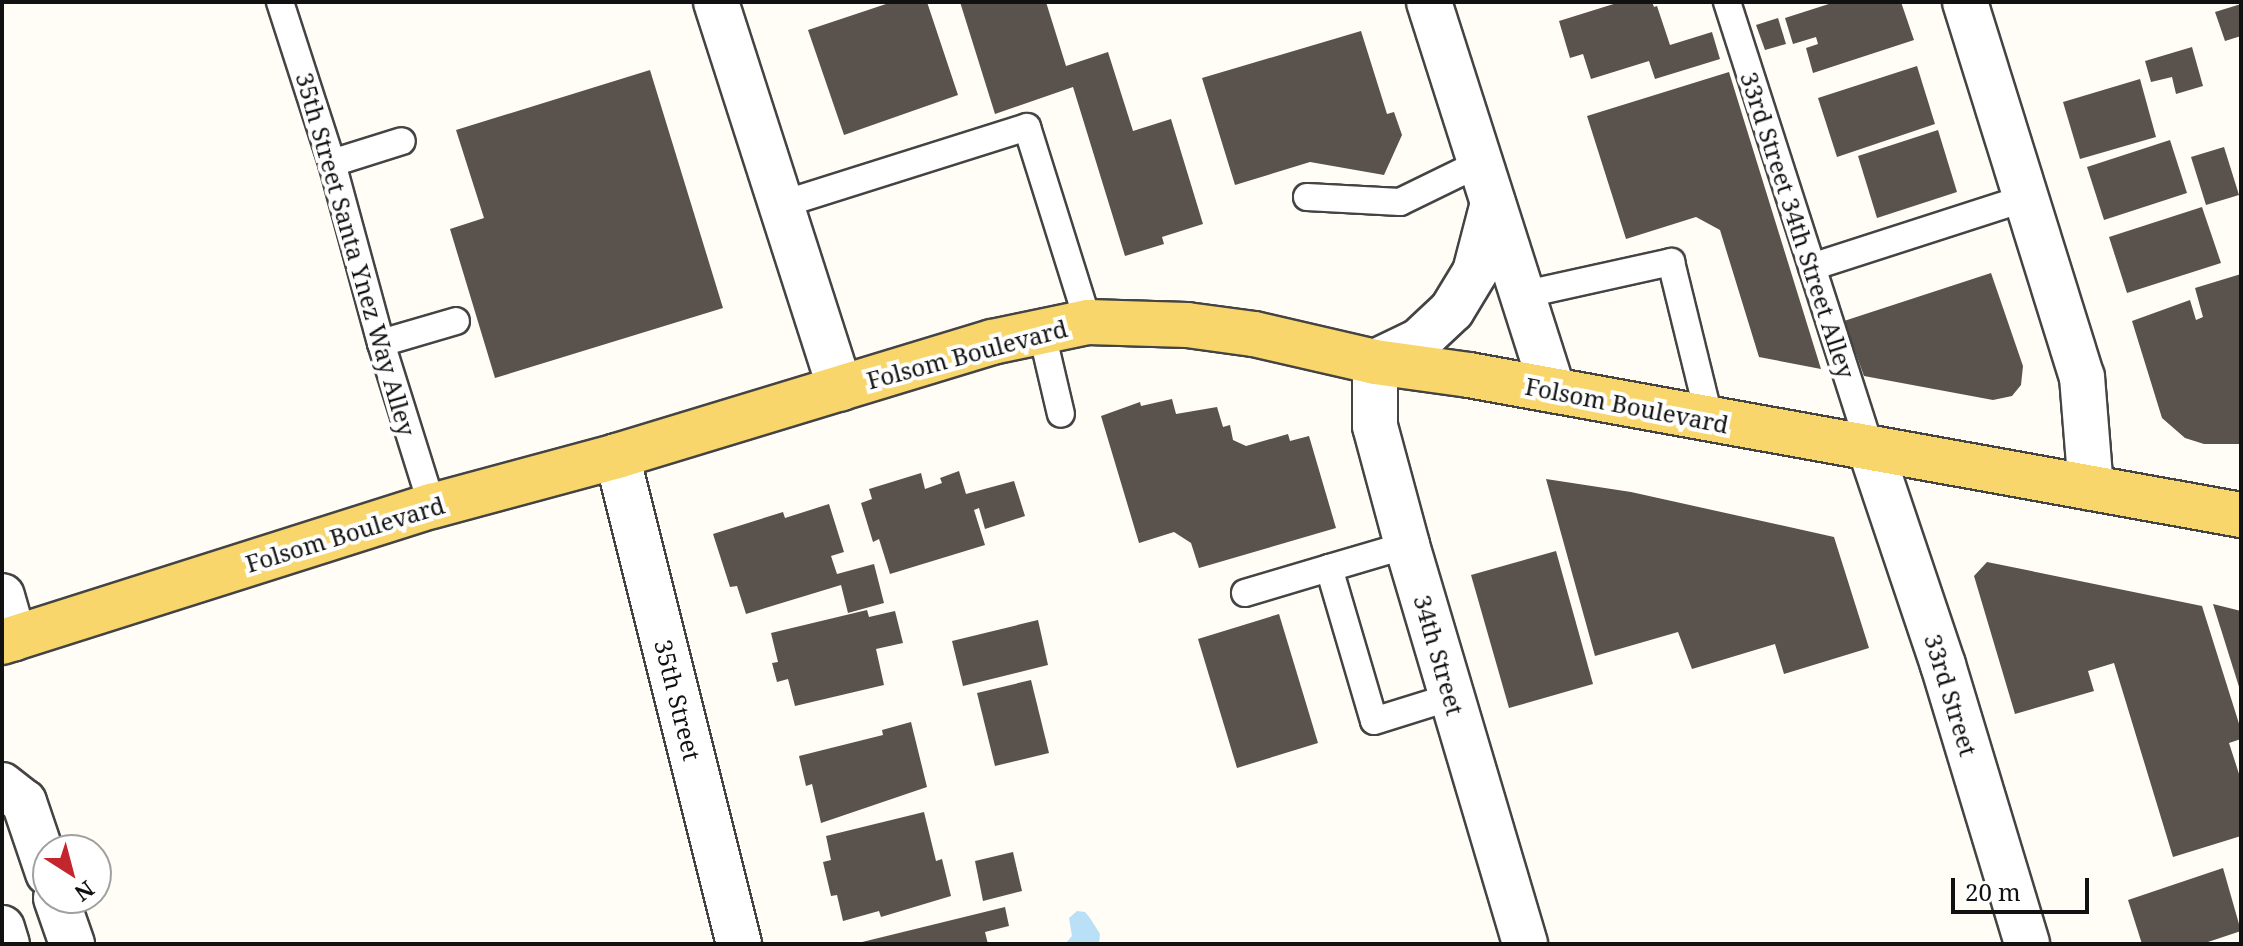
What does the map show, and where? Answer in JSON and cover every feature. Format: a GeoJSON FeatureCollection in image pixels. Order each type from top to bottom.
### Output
{"type":"FeatureCollection","features":[{"type":"Feature","properties":{"kind":"main road","name":"Folsom Boulevard"},"geometry":{"type":"LineString","coordinates":[[8,640],[432,506],[617,456],[1041,329],[1088,322],[1187,325],[1254,334],[1375,362],[1553,390],[1710,421],[2241,515]]}},
{"type":"Feature","properties":{"kind":"street"},"geometry":{"type":"LineString","coordinates":[[716,2],[840,389]]}},
{"type":"Feature","properties":{"kind":"street"},"geometry":{"type":"LineString","coordinates":[[1429,2],[1553,390]]}},
{"type":"Feature","properties":{"kind":"street"},"geometry":{"type":"LineString","coordinates":[[1965,2],[2082,377],[2091,488]]}},
{"type":"Feature","properties":{"kind":"street"},"geometry":{"type":"LineString","coordinates":[[1375,362],[1419,341],[1452,310],[1475,272],[1486,183]]}},
{"type":"Feature","properties":{"kind":"street","name":"34th Street"},"geometry":{"type":"LineString","coordinates":[[1375,362],[1375,426],[1525,944]]}},
{"type":"Feature","properties":{"kind":"street","name":"33rd Street"},"geometry":{"type":"LineString","coordinates":[[1870,448],[1943,665],[2027,944]]}},
{"type":"Feature","properties":{"kind":"street","name":"35th Street"},"geometry":{"type":"LineString","coordinates":[[617,456],[739,944]]}},
{"type":"Feature","properties":{"kind":"street"},"geometry":{"type":"LineString","coordinates":[[2,596],[8,640]]}},
{"type":"Feature","properties":{"kind":"street"},"geometry":{"type":"LineString","coordinates":[[2,785],[24,802],[35,834]]}},
{"type":"Feature","properties":{"kind":"street"},"geometry":{"type":"LineString","coordinates":[[62,914],[72,944]]}},
{"type":"Feature","properties":{"kind":"street"},"geometry":{"type":"LineString","coordinates":[[2,928],[7,944]]}},
{"type":"Feature","properties":{"kind":"lane","name":"35th Street Santa Ynez Way Alley"},"geometry":{"type":"LineString","coordinates":[[280,2],[332,163],[381,343],[432,506]]}},
{"type":"Feature","properties":{"kind":"lane","name":"33rd Street 34th Street Alley"},"geometry":{"type":"LineString","coordinates":[[1727,2],[1870,448]]}},
{"type":"Feature","properties":{"kind":"lane"},"geometry":{"type":"LineString","coordinates":[[780,205],[1027,127],[1088,322]]}},
{"type":"Feature","properties":{"kind":"lane"},"geometry":{"type":"LineString","coordinates":[[332,163],[402,141]]}},
{"type":"Feature","properties":{"kind":"lane"},"geometry":{"type":"LineString","coordinates":[[1307,197],[1400,202],[1486,183]]}},
{"type":"Feature","properties":{"kind":"lane"},"geometry":{"type":"LineString","coordinates":[[1812,267],[2026,198]]}},
{"type":"Feature","properties":{"kind":"lane"},"geometry":{"type":"LineString","coordinates":[[1522,295],[1671,262],[1710,421]]}},
{"type":"Feature","properties":{"kind":"lane"},"geometry":{"type":"LineString","coordinates":[[381,343],[456,321]]}},
{"type":"Feature","properties":{"kind":"lane"},"geometry":{"type":"LineString","coordinates":[[1041,329],[1061,414]]}},
{"type":"Feature","properties":{"kind":"lane"},"geometry":{"type":"LineString","coordinates":[[1245,593],[1407,545]]}},
{"type":"Feature","properties":{"kind":"lane"},"geometry":{"type":"LineString","coordinates":[[1329,568],[1374,721],[1451,697]]}},
{"type":"Feature","properties":{"kind":"water"},"geometry":{"type":"Polygon","coordinates":[[[1077,911],[1085,912],[1090,918],[1100,934],[1099,944],[1065,944],[1072,936],[1069,918],[1077,911]]]}},
{"type":"Feature","properties":{"kind":"building"},"geometry":{"type":"Polygon","coordinates":[[[892,2],[927,2],[958,95],[844,135],[808,30],[892,2]]]}},
{"type":"Feature","properties":{"kind":"building"},"geometry":{"type":"Polygon","coordinates":[[[960,2],[1046,2],[1066,66],[1108,52],[1133,131],[1171,119],[1203,224],[1162,237],[1164,244],[1125,256],[1073,87],[995,114],[960,2]]]}},
{"type":"Feature","properties":{"kind":"building"},"geometry":{"type":"Polygon","coordinates":[[[1620,2],[1652,2],[1654,7],[1657,6],[1670,45],[1712,32],[1720,59],[1655,79],[1649,61],[1591,79],[1583,54],[1570,58],[1559,21],[1620,2]]]}},
{"type":"Feature","properties":{"kind":"building"},"geometry":{"type":"Polygon","coordinates":[[[1835,2],[1901,2],[1914,40],[1813,73],[1806,48],[1818,44],[1816,37],[1793,44],[1785,18],[1835,2]]]}},
{"type":"Feature","properties":{"kind":"building"},"geometry":{"type":"Polygon","coordinates":[[[2241,4],[2241,36],[2225,41],[2215,12],[2241,4]]]}},
{"type":"Feature","properties":{"kind":"building"},"geometry":{"type":"Polygon","coordinates":[[[1778,18],[1786,44],[1765,50],[1756,25],[1778,18]]]}},
{"type":"Feature","properties":{"kind":"building"},"geometry":{"type":"Polygon","coordinates":[[[1361,31],[1387,114],[1394,112],[1402,135],[1384,175],[1310,162],[1235,185],[1202,78],[1361,31]]]}},
{"type":"Feature","properties":{"kind":"building"},"geometry":{"type":"Polygon","coordinates":[[[2192,47],[2203,86],[2176,94],[2172,77],[2151,82],[2145,61],[2192,47]]]}},
{"type":"Feature","properties":{"kind":"building"},"geometry":{"type":"Polygon","coordinates":[[[1917,66],[1935,124],[1837,157],[1818,98],[1917,66]]]}},
{"type":"Feature","properties":{"kind":"building"},"geometry":{"type":"Polygon","coordinates":[[[650,70],[723,308],[495,378],[450,229],[484,218],[456,130],[650,70]]]}},
{"type":"Feature","properties":{"kind":"building"},"geometry":{"type":"Polygon","coordinates":[[[1729,72],[1821,369],[1759,357],[1720,230],[1696,217],[1626,239],[1587,116],[1729,72]]]}},
{"type":"Feature","properties":{"kind":"building"},"geometry":{"type":"Polygon","coordinates":[[[2140,79],[2156,137],[2080,159],[2063,102],[2140,79]]]}},
{"type":"Feature","properties":{"kind":"building"},"geometry":{"type":"Polygon","coordinates":[[[1938,130],[1957,192],[1877,218],[1858,156],[1938,130]]]}},
{"type":"Feature","properties":{"kind":"building"},"geometry":{"type":"Polygon","coordinates":[[[2170,140],[2187,193],[2104,220],[2087,167],[2170,140]]]}},
{"type":"Feature","properties":{"kind":"building"},"geometry":{"type":"Polygon","coordinates":[[[2224,147],[2239,195],[2206,205],[2191,157],[2224,147]]]}},
{"type":"Feature","properties":{"kind":"building"},"geometry":{"type":"Polygon","coordinates":[[[2202,207],[2221,263],[2127,293],[2109,237],[2202,207]]]}},
{"type":"Feature","properties":{"kind":"building"},"geometry":{"type":"Polygon","coordinates":[[[1991,273],[2023,366],[2021,385],[2012,396],[1993,400],[1864,376],[1844,321],[1991,273]]]}},
{"type":"Feature","properties":{"kind":"building"},"geometry":{"type":"Polygon","coordinates":[[[2241,274],[2241,444],[2204,444],[2185,438],[2162,418],[2132,321],[2190,300],[2196,320],[2203,317],[2195,288],[2241,274]]]}},
{"type":"Feature","properties":{"kind":"building"},"geometry":{"type":"Polygon","coordinates":[[[1172,399],[1176,414],[1217,407],[1223,427],[1230,425],[1233,440],[1246,446],[1288,434],[1290,441],[1309,436],[1336,528],[1199,568],[1191,543],[1174,532],[1139,543],[1101,416],[1140,402],[1141,406],[1172,399]]]}},
{"type":"Feature","properties":{"kind":"building"},"geometry":{"type":"Polygon","coordinates":[[[959,471],[966,494],[1014,481],[1025,516],[985,529],[979,508],[974,510],[985,545],[890,574],[879,539],[873,542],[861,503],[872,499],[869,489],[921,473],[925,489],[942,483],[940,478],[959,471]]]}},
{"type":"Feature","properties":{"kind":"building"},"geometry":{"type":"Polygon","coordinates":[[[1546,479],[1631,492],[1834,537],[1869,648],[1784,674],[1775,644],[1692,669],[1678,632],[1595,656],[1546,479]]]}},
{"type":"Feature","properties":{"kind":"building"},"geometry":{"type":"Polygon","coordinates":[[[829,504],[844,552],[831,556],[837,574],[874,564],[884,603],[848,613],[841,585],[746,614],[737,586],[730,587],[713,534],[783,512],[785,518],[829,504]]]}},
{"type":"Feature","properties":{"kind":"building"},"geometry":{"type":"Polygon","coordinates":[[[1556,551],[1593,684],[1509,708],[1471,575],[1556,551]]]}},
{"type":"Feature","properties":{"kind":"building"},"geometry":{"type":"Polygon","coordinates":[[[1987,562],[2202,606],[2241,730],[2241,739],[2229,743],[2241,780],[2241,836],[2173,857],[2114,663],[2088,671],[2094,691],[2015,714],[1974,576],[1987,562]]]}},
{"type":"Feature","properties":{"kind":"building"},"geometry":{"type":"Polygon","coordinates":[[[2213,604],[2241,611],[2241,690],[2240,690],[2213,604]]]}},
{"type":"Feature","properties":{"kind":"building"},"geometry":{"type":"Polygon","coordinates":[[[867,610],[869,617],[895,611],[903,643],[876,649],[884,685],[795,706],[788,679],[777,682],[772,663],[778,662],[771,633],[867,610]]]}},
{"type":"Feature","properties":{"kind":"building"},"geometry":{"type":"Polygon","coordinates":[[[1279,614],[1318,743],[1237,768],[1198,639],[1279,614]]]}},
{"type":"Feature","properties":{"kind":"building"},"geometry":{"type":"Polygon","coordinates":[[[1038,620],[1048,665],[963,686],[952,641],[1038,620]]]}},
{"type":"Feature","properties":{"kind":"building"},"geometry":{"type":"Polygon","coordinates":[[[1031,680],[1049,753],[995,766],[977,693],[1031,680]]]}},
{"type":"Feature","properties":{"kind":"building"},"geometry":{"type":"Polygon","coordinates":[[[911,722],[927,787],[821,823],[812,784],[806,786],[799,756],[883,735],[882,730],[911,722]]]}},
{"type":"Feature","properties":{"kind":"building"},"geometry":{"type":"Polygon","coordinates":[[[924,812],[936,861],[942,859],[951,896],[881,917],[879,911],[843,921],[837,895],[831,896],[823,862],[831,860],[826,836],[924,812]]]}},
{"type":"Feature","properties":{"kind":"building"},"geometry":{"type":"Polygon","coordinates":[[[1013,852],[1022,891],[983,901],[975,861],[1013,852]]]}},
{"type":"Feature","properties":{"kind":"building"},"geometry":{"type":"Polygon","coordinates":[[[2223,868],[2241,931],[2202,944],[2142,944],[2128,900],[2223,868]]]}},
{"type":"Feature","properties":{"kind":"building"},"geometry":{"type":"Polygon","coordinates":[[[1005,907],[1009,926],[985,932],[988,944],[854,944],[1005,907]]]}}]}
